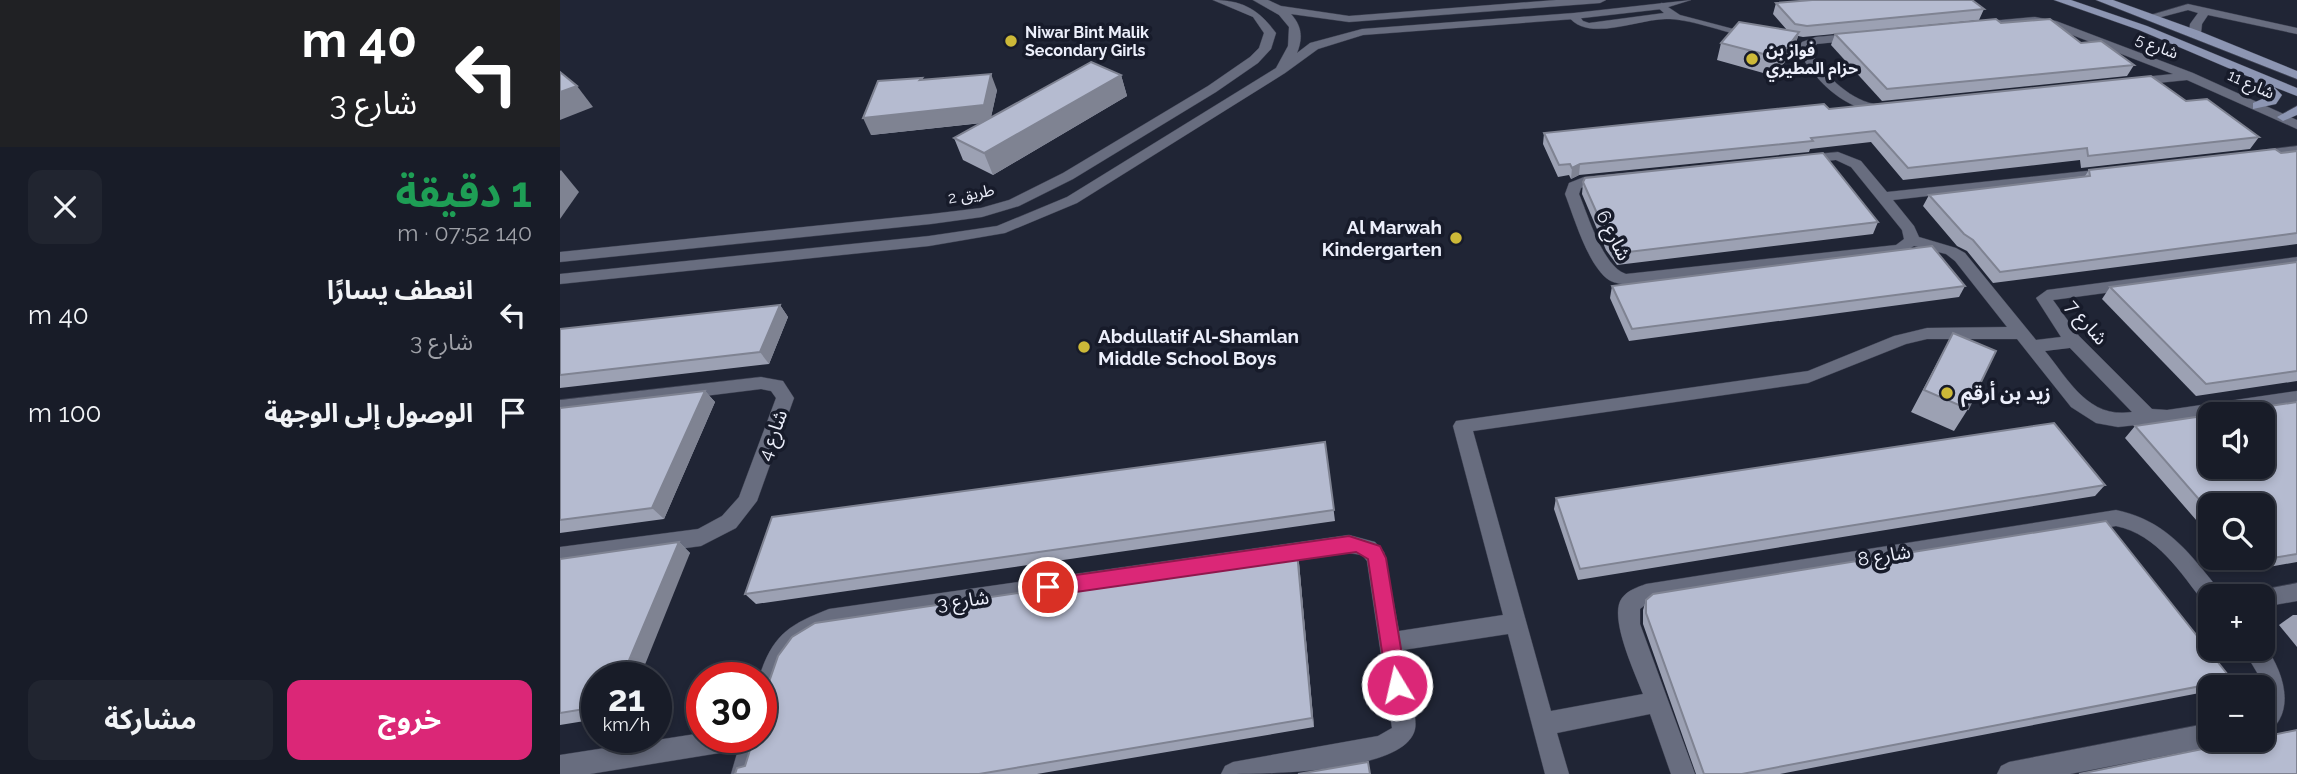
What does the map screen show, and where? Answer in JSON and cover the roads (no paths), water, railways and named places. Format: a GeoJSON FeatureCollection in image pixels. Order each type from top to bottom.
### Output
{"type":"FeatureCollection","features":[{"type":"Feature","properties":{"kind":"main road"},"geometry":{"type":"LineString","coordinates":[[2060,0],[2191,46],[2297,92]]}},
{"type":"Feature","properties":{"kind":"main road"},"geometry":{"type":"LineString","coordinates":[[2102,0],[2195,33],[2297,75]]}},
{"type":"Feature","properties":{"kind":"main road"},"geometry":{"type":"LineString","coordinates":[[2191,46],[2269,88],[2276,95],[2273,101],[2258,106]]}},
{"type":"Feature","properties":{"kind":"main road"},"geometry":{"type":"LineString","coordinates":[[2283,117],[2297,110]]}},
{"type":"Feature","properties":{"kind":"street","name":"طريق 2"},"geometry":{"type":"LineString","coordinates":[[560,257],[931,219],[982,212],[1031,196],[1212,89],[1254,60],[1265,49],[1270,39],[1268,28],[1257,15],[1219,0]]}},
{"type":"Feature","properties":{"kind":"street"},"geometry":{"type":"LineString","coordinates":[[1259,0],[1282,9],[1349,19],[1600,0]]}},
{"type":"Feature","properties":{"kind":"street"},"geometry":{"type":"LineString","coordinates":[[560,279],[929,241],[1000,230],[1037,217],[1072,200],[1314,46],[1339,37],[1574,16],[1662,6],[1685,0]]}},
{"type":"Feature","properties":{"kind":"street"},"geometry":{"type":"LineString","coordinates":[[1565,3],[1581,9],[1574,16]]}},
{"type":"Feature","properties":{"kind":"street"},"geometry":{"type":"LineString","coordinates":[[1662,6],[1674,15],[1767,40]]}},
{"type":"Feature","properties":{"kind":"street"},"geometry":{"type":"LineString","coordinates":[[2150,16],[2188,7],[2297,31]]}},
{"type":"Feature","properties":{"kind":"street"},"geometry":{"type":"LineString","coordinates":[[1280,69],[1288,59],[1296,39],[1290,18],[1282,9]]}},
{"type":"Feature","properties":{"kind":"street"},"geometry":{"type":"LineString","coordinates":[[2195,33],[2196,24],[2205,11]]}},
{"type":"Feature","properties":{"kind":"street"},"geometry":{"type":"LineString","coordinates":[[1402,15],[1395,21],[1395,25],[1406,29]]}},
{"type":"Feature","properties":{"kind":"street"},"geometry":{"type":"LineString","coordinates":[[1574,16],[1579,23],[1589,26],[1674,15]]}},
{"type":"Feature","properties":{"kind":"street","name":"شارع 5"},"geometry":{"type":"LineString","coordinates":[[2035,20],[2052,23],[2189,76],[1874,108],[1846,99],[1805,54],[1806,44],[1816,41],[2035,20]]}},
{"type":"Feature","properties":{"kind":"street"},"geometry":{"type":"LineString","coordinates":[[1790,43],[1806,44]]}},
{"type":"Feature","properties":{"kind":"street","name":"شارع 11"},"geometry":{"type":"LineString","coordinates":[[2189,76],[2297,125]]}},
{"type":"Feature","properties":{"kind":"street"},"geometry":{"type":"LineString","coordinates":[[1212,89],[1212,95],[1216,98],[1234,97]]}},
{"type":"Feature","properties":{"kind":"street"},"geometry":{"type":"LineString","coordinates":[[1163,119],[1184,120],[1184,130]]}},
{"type":"Feature","properties":{"kind":"street"},"geometry":{"type":"LineString","coordinates":[[2242,157],[2297,150]]}},
{"type":"Feature","properties":{"kind":"street","name":"شارع 6"},"geometry":{"type":"LineString","coordinates":[[1832,156],[1845,157],[1856,164],[1883,197],[1909,229],[1912,240],[1900,249],[1631,280],[1613,276],[1604,266],[1572,194],[1574,186],[1584,181],[1832,156]]}},
{"type":"Feature","properties":{"kind":"street"},"geometry":{"type":"LineString","coordinates":[[1883,197],[2118,170]]}},
{"type":"Feature","properties":{"kind":"street"},"geometry":{"type":"LineString","coordinates":[[929,241],[921,239],[917,231],[931,219]]}},
{"type":"Feature","properties":{"kind":"street"},"geometry":{"type":"LineString","coordinates":[[835,251],[853,244],[858,238],[858,233],[847,228]]}},
{"type":"Feature","properties":{"kind":"street"},"geometry":{"type":"LineString","coordinates":[[1912,240],[1960,257],[2077,402],[2093,416],[2114,422],[2297,398]]}},
{"type":"Feature","properties":{"kind":"street","name":"شارع 7"},"geometry":{"type":"LineString","coordinates":[[2148,416],[2075,341],[2044,303],[2047,295],[2297,262]]}},
{"type":"Feature","properties":{"kind":"street"},"geometry":{"type":"LineString","coordinates":[[1557,774],[1462,426],[1808,377],[1834,370],[1910,337],[1930,333],[2075,341]]}},
{"type":"Feature","properties":{"kind":"street","name":"شارع 4"},"geometry":{"type":"LineString","coordinates":[[560,407],[761,383],[777,386],[785,398],[747,500],[729,522],[701,537],[560,556]]}},
{"type":"Feature","properties":{"kind":"street","name":"شارع 8"},"geometry":{"type":"LineString","coordinates":[[1683,774],[1629,624],[1629,605],[1646,593],[2116,518],[2128,519],[2157,533],[2201,584]]}},
{"type":"Feature","properties":{"kind":"street","name":"شارع 3"},"geometry":{"type":"LineString","coordinates":[[776,662],[783,645],[804,628],[830,619],[1349,544],[1368,548],[1377,558],[1404,727],[1392,743],[1382,747],[1233,774]]}},
{"type":"Feature","properties":{"kind":"street"},"geometry":{"type":"LineString","coordinates":[[2275,595],[2297,592]]}},
{"type":"Feature","properties":{"kind":"street"},"geometry":{"type":"LineString","coordinates":[[1391,642],[1514,623]]}},
{"type":"Feature","properties":{"kind":"street"},"geometry":{"type":"LineString","coordinates":[[2263,661],[2274,675]]}},
{"type":"Feature","properties":{"kind":"street"},"geometry":{"type":"LineString","coordinates":[[2275,676],[2290,696],[2291,708],[2288,716],[2275,722]]}},
{"type":"Feature","properties":{"kind":"street"},"geometry":{"type":"LineString","coordinates":[[1543,724],[1656,702]]}},
{"type":"Feature","properties":{"kind":"street"},"geometry":{"type":"LineString","coordinates":[[2009,774],[2198,737]]}},
{"type":"Feature","properties":{"kind":"street"},"geometry":{"type":"LineString","coordinates":[[560,767],[686,747]]}},
{"type":"Feature","properties":{"kind":"street"},"geometry":{"type":"LineString","coordinates":[[743,774],[749,753]]}},
{"type":"Feature","properties":{"kind":"place","name":"Niwar Bint Malik Secondary Girls"},"geometry":{"type":"Point","coordinates":[1011,41]}},
{"type":"Feature","properties":{"kind":"place","name":"فواز بن حزام المطيري"},"geometry":{"type":"Point","coordinates":[1752,59]}},
{"type":"Feature","properties":{"kind":"place","name":"Al Marwah Kindergarten"},"geometry":{"type":"Point","coordinates":[1456,238]}},
{"type":"Feature","properties":{"kind":"place","name":"Abdullatif Al-Shamlan Middle School Boys"},"geometry":{"type":"Point","coordinates":[1084,347]}},
{"type":"Feature","properties":{"kind":"place","name":"زيد بن أرقم"},"geometry":{"type":"Point","coordinates":[1947,393]}}]}
